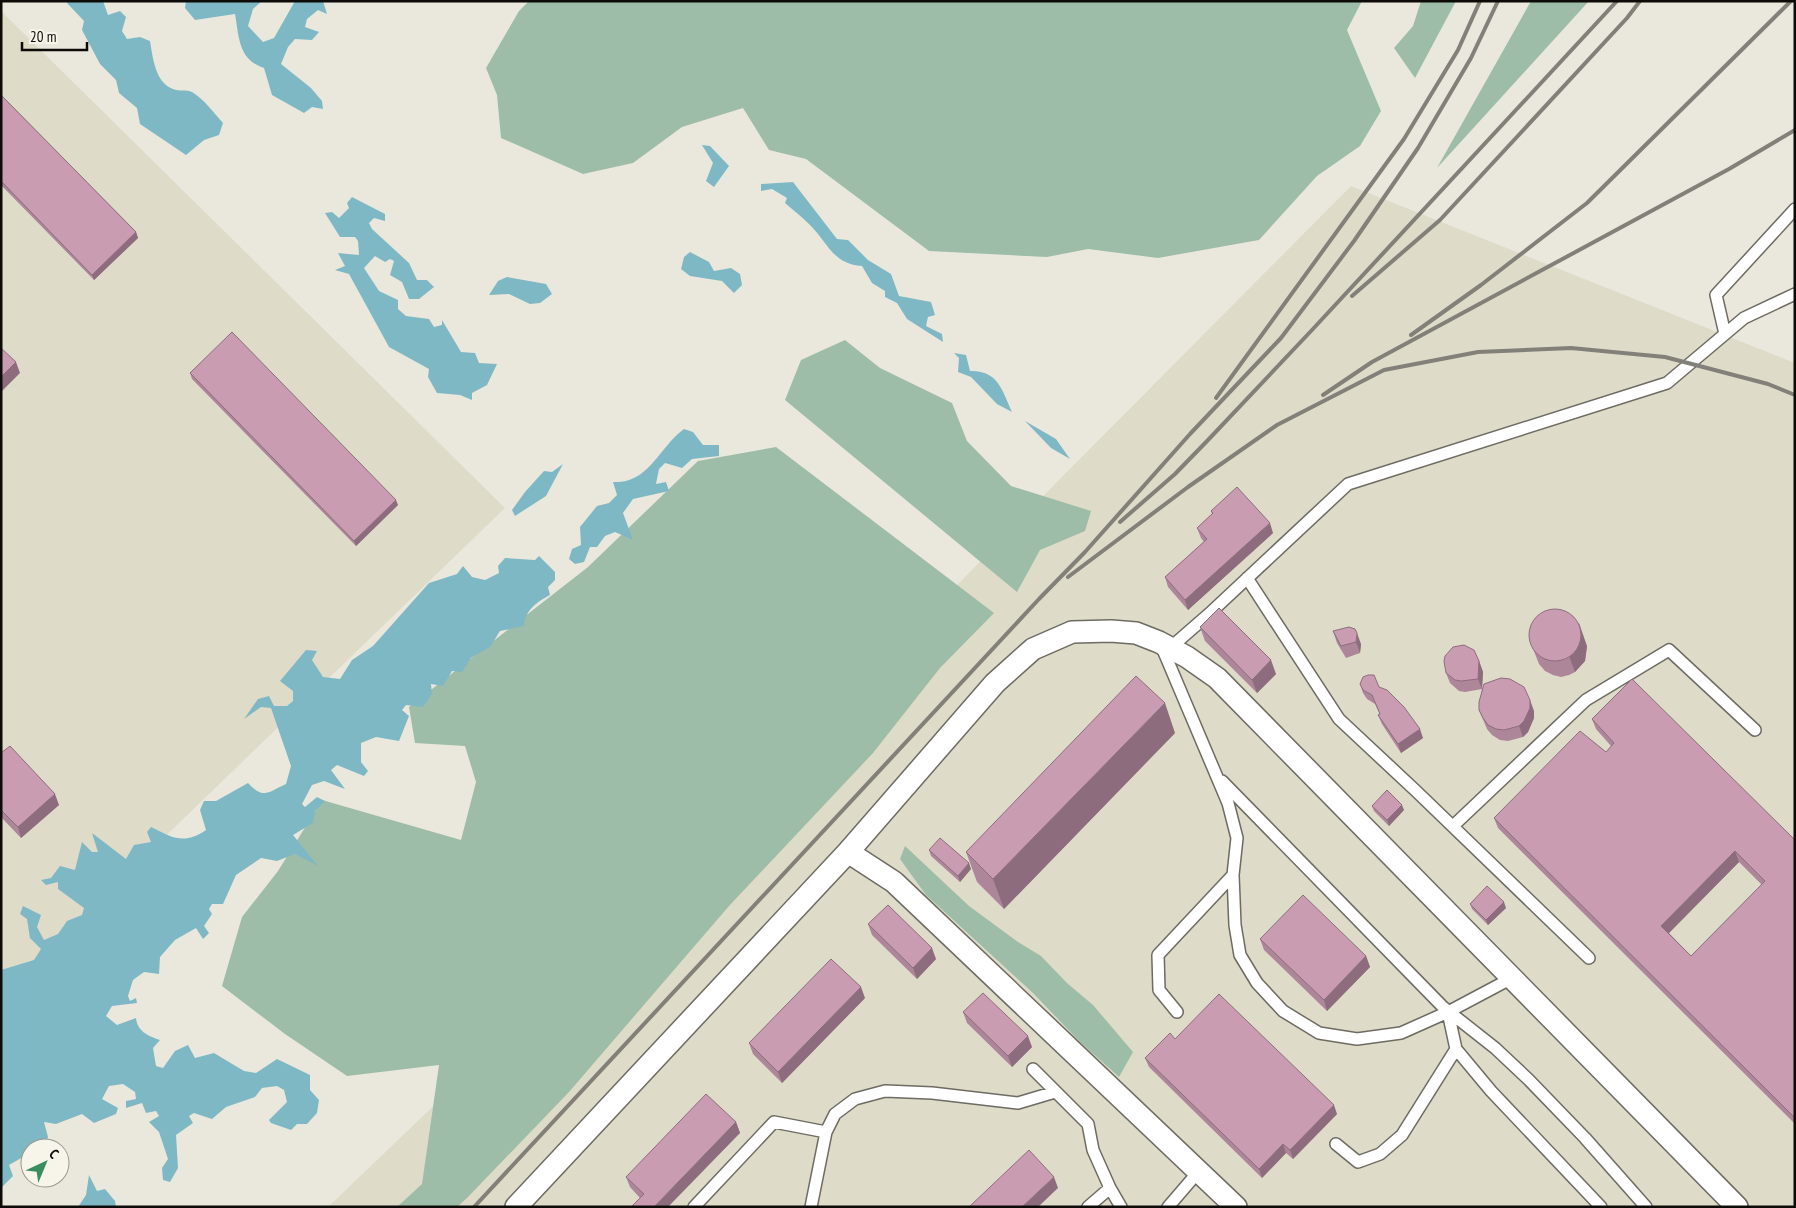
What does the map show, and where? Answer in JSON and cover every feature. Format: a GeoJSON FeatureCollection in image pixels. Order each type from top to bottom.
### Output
{"type":"FeatureCollection","features":[{"type":"Feature","properties":{"kind":"street"},"geometry":{"type":"LineString","coordinates":[[516,1207],[848,852],[995,684],[1034,649],[1072,632],[1111,631],[1136,633],[1165,645],[1187,657],[1217,678],[1737,1207]]}},
{"type":"Feature","properties":{"kind":"street"},"geometry":{"type":"LineString","coordinates":[[848,852],[894,882],[1236,1207]]}},
{"type":"Feature","properties":{"kind":"lane"},"geometry":{"type":"LineString","coordinates":[[1725,334],[1716,294],[1795,209]]}},
{"type":"Feature","properties":{"kind":"lane"},"geometry":{"type":"LineString","coordinates":[[1512,978],[1448,1012],[1401,1033],[1357,1039],[1319,1033],[1283,1011],[1257,983],[1240,955],[1235,924],[1234,875],[1237,838],[1228,803],[1165,645],[1248,578],[1348,484],[1667,383],[1744,318],[1795,294]]}},
{"type":"Feature","properties":{"kind":"lane"},"geometry":{"type":"LineString","coordinates":[[1248,578],[1339,719],[1590,958]]}},
{"type":"Feature","properties":{"kind":"lane"},"geometry":{"type":"LineString","coordinates":[[1453,826],[1586,700],[1669,650],[1755,730]]}},
{"type":"Feature","properties":{"kind":"lane"},"geometry":{"type":"LineString","coordinates":[[1217,777],[1448,1012],[1495,1048],[1529,1080],[1585,1138],[1646,1207]]}},
{"type":"Feature","properties":{"kind":"lane"},"geometry":{"type":"LineString","coordinates":[[1177,1012],[1159,990],[1158,955],[1234,875]]}},
{"type":"Feature","properties":{"kind":"lane"},"geometry":{"type":"LineString","coordinates":[[1448,1012],[1456,1049],[1491,1091],[1601,1207]]}},
{"type":"Feature","properties":{"kind":"lane"},"geometry":{"type":"LineString","coordinates":[[1336,1144],[1358,1162],[1380,1154],[1402,1136],[1456,1049]]}},
{"type":"Feature","properties":{"kind":"lane"},"geometry":{"type":"LineString","coordinates":[[1033,1069],[1088,1124],[1094,1150],[1110,1188],[1121,1207]]}},
{"type":"Feature","properties":{"kind":"lane"},"geometry":{"type":"LineString","coordinates":[[811,1207],[826,1132],[835,1114],[855,1099],[885,1091],[932,1093],[1018,1103],[1055,1092]]}},
{"type":"Feature","properties":{"kind":"lane"},"geometry":{"type":"LineString","coordinates":[[694,1207],[774,1122],[826,1132]]}},
{"type":"Feature","properties":{"kind":"lane"},"geometry":{"type":"LineString","coordinates":[[1168,1207],[1199,1171]]}},
{"type":"Feature","properties":{"kind":"lane"},"geometry":{"type":"LineString","coordinates":[[1088,1207],[1110,1188]]}},
{"type":"Feature","properties":{"kind":"shaded area"},"geometry":{"type":"Polygon","coordinates":[[[1,11],[505,508],[1,995],[1,11]]]}},
{"type":"Feature","properties":{"kind":"shaded area"},"geometry":{"type":"Polygon","coordinates":[[[1351,186],[1795,363],[1795,1207],[328,1207],[700,851],[1054,485],[1351,186]]]}},
{"type":"Feature","properties":{"kind":"green space"},"geometry":{"type":"Polygon","coordinates":[[[529,1],[1362,1],[1347,30],[1381,111],[1360,146],[1317,176],[1259,240],[1158,258],[1088,249],[1047,257],[929,251],[806,159],[769,150],[743,108],[682,127],[633,163],[583,174],[501,138],[497,95],[486,68],[519,11],[529,1]]]}},
{"type":"Feature","properties":{"kind":"green space"},"geometry":{"type":"Polygon","coordinates":[[[1421,1],[1456,1],[1415,78],[1394,48],[1413,26],[1421,1]]]}},
{"type":"Feature","properties":{"kind":"green space"},"geometry":{"type":"Polygon","coordinates":[[[1531,1],[1589,1],[1437,168],[1531,1]]]}},
{"type":"Feature","properties":{"kind":"green space"},"geometry":{"type":"Polygon","coordinates":[[[845,340],[880,368],[952,403],[967,441],[1011,486],[1091,511],[1085,531],[1040,550],[1017,592],[785,400],[801,360],[845,340]]]}},
{"type":"Feature","properties":{"kind":"green space"},"geometry":{"type":"Polygon","coordinates":[[[776,447],[994,613],[940,668],[873,753],[729,906],[569,1092],[467,1198],[457,1207],[397,1207],[422,1184],[439,1065],[347,1076],[285,1034],[222,986],[242,917],[278,871],[322,800],[461,840],[476,782],[465,746],[415,743],[409,707],[588,567],[698,461],[776,447]]]}},
{"type":"Feature","properties":{"kind":"green space"},"geometry":{"type":"Polygon","coordinates":[[[905,846],[969,906],[1018,942],[1041,956],[1067,983],[1093,1005],[1133,1052],[1119,1077],[1080,1042],[1033,993],[926,895],[900,859],[905,846]]]}},
{"type":"Feature","properties":{"kind":"water"},"geometry":{"type":"Polygon","coordinates":[[[68,1],[103,1],[108,15],[120,11],[126,17],[122,31],[127,39],[140,37],[150,41],[156,69],[162,81],[173,89],[192,92],[205,102],[223,123],[219,135],[204,140],[186,155],[140,124],[137,108],[119,93],[116,80],[100,64],[82,30],[84,21],[67,3],[68,1]]]}},
{"type":"Feature","properties":{"kind":"water"},"geometry":{"type":"Polygon","coordinates":[[[186,1],[262,1],[253,9],[248,26],[263,42],[274,38],[295,1],[323,1],[327,14],[318,10],[307,19],[305,27],[319,32],[312,40],[295,39],[288,47],[281,64],[311,88],[322,101],[323,109],[312,107],[304,113],[272,95],[264,68],[255,64],[244,53],[239,39],[235,14],[195,20],[185,8],[186,1]]]}},
{"type":"Feature","properties":{"kind":"water"},"geometry":{"type":"Polygon","coordinates":[[[702,145],[710,146],[729,166],[714,187],[706,181],[713,163],[702,145]]]}},
{"type":"Feature","properties":{"kind":"water"},"geometry":{"type":"Polygon","coordinates":[[[793,182],[837,239],[848,240],[868,260],[891,274],[899,296],[931,302],[935,315],[928,317],[926,326],[942,334],[943,342],[907,319],[897,303],[885,297],[885,291],[872,283],[862,266],[852,264],[837,257],[816,231],[785,203],[787,198],[772,189],[761,191],[761,184],[793,182]]]}},
{"type":"Feature","properties":{"kind":"water"},"geometry":{"type":"Polygon","coordinates":[[[352,197],[385,214],[385,221],[374,218],[369,223],[372,229],[409,263],[417,280],[427,280],[434,287],[419,299],[409,299],[402,282],[390,275],[394,261],[390,259],[385,262],[375,256],[364,268],[379,291],[398,300],[398,309],[406,316],[429,319],[434,327],[442,325],[442,320],[461,352],[475,353],[479,363],[497,364],[487,385],[472,393],[472,400],[460,395],[437,393],[428,377],[429,369],[389,347],[349,274],[335,270],[345,266],[338,253],[359,255],[358,241],[355,237],[340,237],[325,213],[332,212],[339,218],[349,208],[347,203],[352,197]]]}},
{"type":"Feature","properties":{"kind":"water"},"geometry":{"type":"Polygon","coordinates":[[[690,252],[709,262],[714,271],[731,268],[740,274],[742,285],[734,293],[722,281],[690,276],[681,269],[684,257],[690,252]]]}},
{"type":"Feature","properties":{"kind":"water"},"geometry":{"type":"Polygon","coordinates":[[[507,277],[546,284],[552,294],[540,303],[530,304],[509,294],[489,295],[498,281],[507,277]]]}},
{"type":"Feature","properties":{"kind":"water"},"geometry":{"type":"Polygon","coordinates":[[[954,353],[966,355],[970,371],[987,374],[998,383],[1012,412],[997,404],[971,377],[958,372],[959,358],[954,353]]]}},
{"type":"Feature","properties":{"kind":"water"},"geometry":{"type":"Polygon","coordinates":[[[1025,421],[1056,439],[1070,459],[1051,448],[1025,421]]]}},
{"type":"Feature","properties":{"kind":"water"},"geometry":{"type":"Polygon","coordinates":[[[684,429],[693,432],[703,445],[719,445],[719,456],[692,459],[682,468],[665,463],[659,469],[656,484],[666,482],[669,491],[633,499],[623,513],[633,540],[615,532],[605,536],[597,547],[590,547],[584,562],[575,564],[569,559],[572,549],[581,545],[580,527],[597,506],[609,503],[617,495],[613,482],[627,481],[637,477],[651,465],[670,442],[684,429]]]}},
{"type":"Feature","properties":{"kind":"water"},"geometry":{"type":"Polygon","coordinates":[[[563,464],[546,496],[515,516],[512,510],[544,471],[552,472],[563,464]]]}},
{"type":"Feature","properties":{"kind":"water"},"geometry":{"type":"Polygon","coordinates":[[[539,556],[555,572],[555,580],[548,587],[550,595],[529,611],[524,626],[500,631],[490,647],[471,658],[462,672],[452,671],[443,686],[431,684],[432,694],[423,707],[406,705],[402,710],[409,716],[399,741],[376,737],[361,743],[361,762],[368,771],[364,776],[337,765],[331,770],[345,789],[324,781],[312,785],[302,804],[305,807],[317,797],[325,801],[315,811],[313,823],[293,835],[318,866],[295,854],[277,861],[261,858],[236,875],[223,904],[212,904],[209,909],[212,914],[204,926],[209,933],[203,939],[196,928],[175,940],[160,957],[159,974],[144,972],[133,980],[128,996],[130,1001],[136,998],[137,1003],[112,1006],[106,1016],[117,1025],[136,1018],[141,1030],[151,1037],[160,1040],[153,1048],[156,1066],[163,1068],[175,1051],[188,1045],[195,1058],[214,1053],[244,1071],[256,1073],[277,1059],[310,1075],[310,1090],[319,1100],[317,1113],[307,1124],[297,1124],[291,1130],[271,1123],[269,1120],[287,1102],[284,1090],[277,1086],[262,1088],[255,1097],[226,1107],[212,1119],[194,1113],[189,1116],[193,1123],[176,1135],[178,1168],[170,1182],[163,1180],[162,1168],[168,1159],[159,1132],[149,1122],[159,1116],[156,1111],[146,1113],[142,1103],[126,1108],[126,1101],[136,1099],[135,1092],[123,1084],[109,1086],[102,1099],[118,1108],[116,1114],[94,1123],[82,1114],[56,1124],[44,1122],[48,1138],[20,1138],[20,1159],[9,1165],[13,1176],[1,1188],[1,970],[34,960],[41,949],[30,938],[27,919],[20,914],[23,906],[41,915],[37,927],[44,940],[58,934],[67,921],[82,915],[84,908],[58,889],[58,882],[46,885],[41,880],[51,878],[60,866],[75,870],[82,842],[92,852],[98,852],[92,833],[126,859],[134,845],[151,842],[147,832],[151,827],[172,837],[185,839],[206,830],[200,810],[204,801],[216,801],[248,783],[262,793],[270,792],[286,784],[291,766],[271,708],[261,707],[244,719],[258,699],[269,696],[274,706],[287,706],[293,701],[293,691],[280,681],[306,650],[317,651],[312,660],[323,677],[340,679],[352,660],[373,646],[429,583],[457,574],[463,566],[472,577],[485,580],[499,573],[498,566],[505,558],[535,560],[539,556]]]}},
{"type":"Feature","properties":{"kind":"water"},"geometry":{"type":"Polygon","coordinates":[[[89,1175],[97,1191],[105,1189],[115,1201],[116,1207],[78,1207],[86,1195],[89,1175]]]}},
{"type":"Feature","properties":{"kind":"building"},"geometry":{"type":"Polygon","coordinates":[[[1,95],[136,232],[92,275],[1,181],[1,95]]]}},
{"type":"Feature","properties":{"kind":"building"},"geometry":{"type":"Polygon","coordinates":[[[232,332],[396,500],[354,541],[190,373],[232,332]]]}},
{"type":"Feature","properties":{"kind":"building"},"geometry":{"type":"Polygon","coordinates":[[[1,348],[16,362],[1,377],[1,348]]]}},
{"type":"Feature","properties":{"kind":"building"},"geometry":{"type":"Polygon","coordinates":[[[1237,487],[1270,523],[1185,600],[1165,577],[1207,539],[1197,528],[1213,513],[1211,511],[1237,487]]]}},
{"type":"Feature","properties":{"kind":"building"},"geometry":{"type":"Polygon","coordinates":[[[1219,608],[1271,660],[1252,680],[1200,627],[1219,608]]]}},
{"type":"Feature","properties":{"kind":"building"},"geometry":{"type":"Polygon","coordinates":[[[1555,609],[1565,611],[1573,617],[1579,625],[1581,635],[1579,645],[1573,653],[1565,659],[1555,661],[1545,659],[1537,653],[1531,645],[1529,635],[1531,625],[1537,617],[1545,611],[1555,609]]]}},
{"type":"Feature","properties":{"kind":"building"},"geometry":{"type":"Polygon","coordinates":[[[1349,627],[1355,629],[1357,633],[1356,642],[1341,646],[1333,631],[1349,627]]]}},
{"type":"Feature","properties":{"kind":"building"},"geometry":{"type":"Polygon","coordinates":[[[1464,645],[1474,650],[1479,661],[1478,679],[1455,680],[1446,673],[1445,656],[1453,647],[1464,645]]]}},
{"type":"Feature","properties":{"kind":"building"},"geometry":{"type":"Polygon","coordinates":[[[1374,675],[1379,687],[1387,690],[1404,707],[1420,729],[1398,744],[1378,715],[1380,714],[1372,695],[1363,690],[1360,684],[1363,677],[1374,675]]]}},
{"type":"Feature","properties":{"kind":"building"},"geometry":{"type":"Polygon","coordinates":[[[1136,676],[1165,703],[993,879],[966,852],[1136,676]]]}},
{"type":"Feature","properties":{"kind":"building"},"geometry":{"type":"Polygon","coordinates":[[[1501,678],[1510,679],[1524,687],[1530,700],[1530,708],[1524,721],[1519,726],[1504,730],[1488,725],[1479,710],[1479,702],[1484,684],[1501,678]]]}},
{"type":"Feature","properties":{"kind":"building"},"geometry":{"type":"Polygon","coordinates":[[[1632,679],[1795,840],[1795,1118],[1494,818],[1580,731],[1606,752],[1614,743],[1592,719],[1632,679]],[[1735,851],[1661,926],[1691,956],[1765,881],[1735,851]]]}},
{"type":"Feature","properties":{"kind":"building"},"geometry":{"type":"Polygon","coordinates":[[[10,746],[55,794],[18,827],[1,810],[1,753],[10,746]]]}},
{"type":"Feature","properties":{"kind":"building"},"geometry":{"type":"Polygon","coordinates":[[[1387,790],[1402,805],[1387,820],[1372,806],[1387,790]]]}},
{"type":"Feature","properties":{"kind":"building"},"geometry":{"type":"Polygon","coordinates":[[[940,838],[969,863],[958,876],[929,850],[940,838]]]}},
{"type":"Feature","properties":{"kind":"building"},"geometry":{"type":"Polygon","coordinates":[[[1487,886],[1504,902],[1486,920],[1470,904],[1487,886]]]}},
{"type":"Feature","properties":{"kind":"building"},"geometry":{"type":"Polygon","coordinates":[[[1303,895],[1366,956],[1324,1000],[1260,939],[1303,895]]]}},
{"type":"Feature","properties":{"kind":"building"},"geometry":{"type":"Polygon","coordinates":[[[888,905],[932,948],[913,968],[868,924],[888,905]]]}},
{"type":"Feature","properties":{"kind":"building"},"geometry":{"type":"Polygon","coordinates":[[[831,959],[861,987],[778,1072],[749,1043],[831,959]]]}},
{"type":"Feature","properties":{"kind":"building"},"geometry":{"type":"Polygon","coordinates":[[[983,993],[1028,1036],[1008,1056],[963,1012],[983,993]]]}},
{"type":"Feature","properties":{"kind":"building"},"geometry":{"type":"Polygon","coordinates":[[[1219,994],[1334,1105],[1290,1150],[1283,1144],[1259,1169],[1145,1058],[1170,1033],[1175,1039],[1219,994]]]}},
{"type":"Feature","properties":{"kind":"building"},"geometry":{"type":"Polygon","coordinates":[[[706,1094],[736,1122],[654,1207],[631,1207],[644,1194],[626,1177],[706,1094]]]}},
{"type":"Feature","properties":{"kind":"building"},"geometry":{"type":"Polygon","coordinates":[[[1029,1150],[1054,1177],[1022,1207],[969,1207],[1029,1150]]]}},
{"type":"Feature","properties":{"kind":"railway"},"geometry":{"type":"LineString","coordinates":[[1216,398],[1404,139],[1458,50],[1480,1]]}},
{"type":"Feature","properties":{"kind":"railway"},"geometry":{"type":"LineString","coordinates":[[474,1207],[1039,599],[1085,552],[1190,434],[1281,338],[1354,241],[1418,148],[1471,58],[1498,1]]}},
{"type":"Feature","properties":{"kind":"railway"},"geometry":{"type":"LineString","coordinates":[[1120,522],[1175,474],[1209,439],[1617,1]]}},
{"type":"Feature","properties":{"kind":"railway"},"geometry":{"type":"LineString","coordinates":[[1352,296],[1440,220],[1627,18],[1640,1]]}},
{"type":"Feature","properties":{"kind":"railway"},"geometry":{"type":"LineString","coordinates":[[1411,335],[1481,285],[1587,203],[1791,1]]}},
{"type":"Feature","properties":{"kind":"railway"},"geometry":{"type":"LineString","coordinates":[[1323,395],[1372,362],[1729,169],[1795,130]]}},
{"type":"Feature","properties":{"kind":"railway"},"geometry":{"type":"LineString","coordinates":[[1068,577],[1188,487],[1277,425],[1384,370],[1478,352],[1571,348],[1665,357],[1768,384],[1795,395]]}}]}
